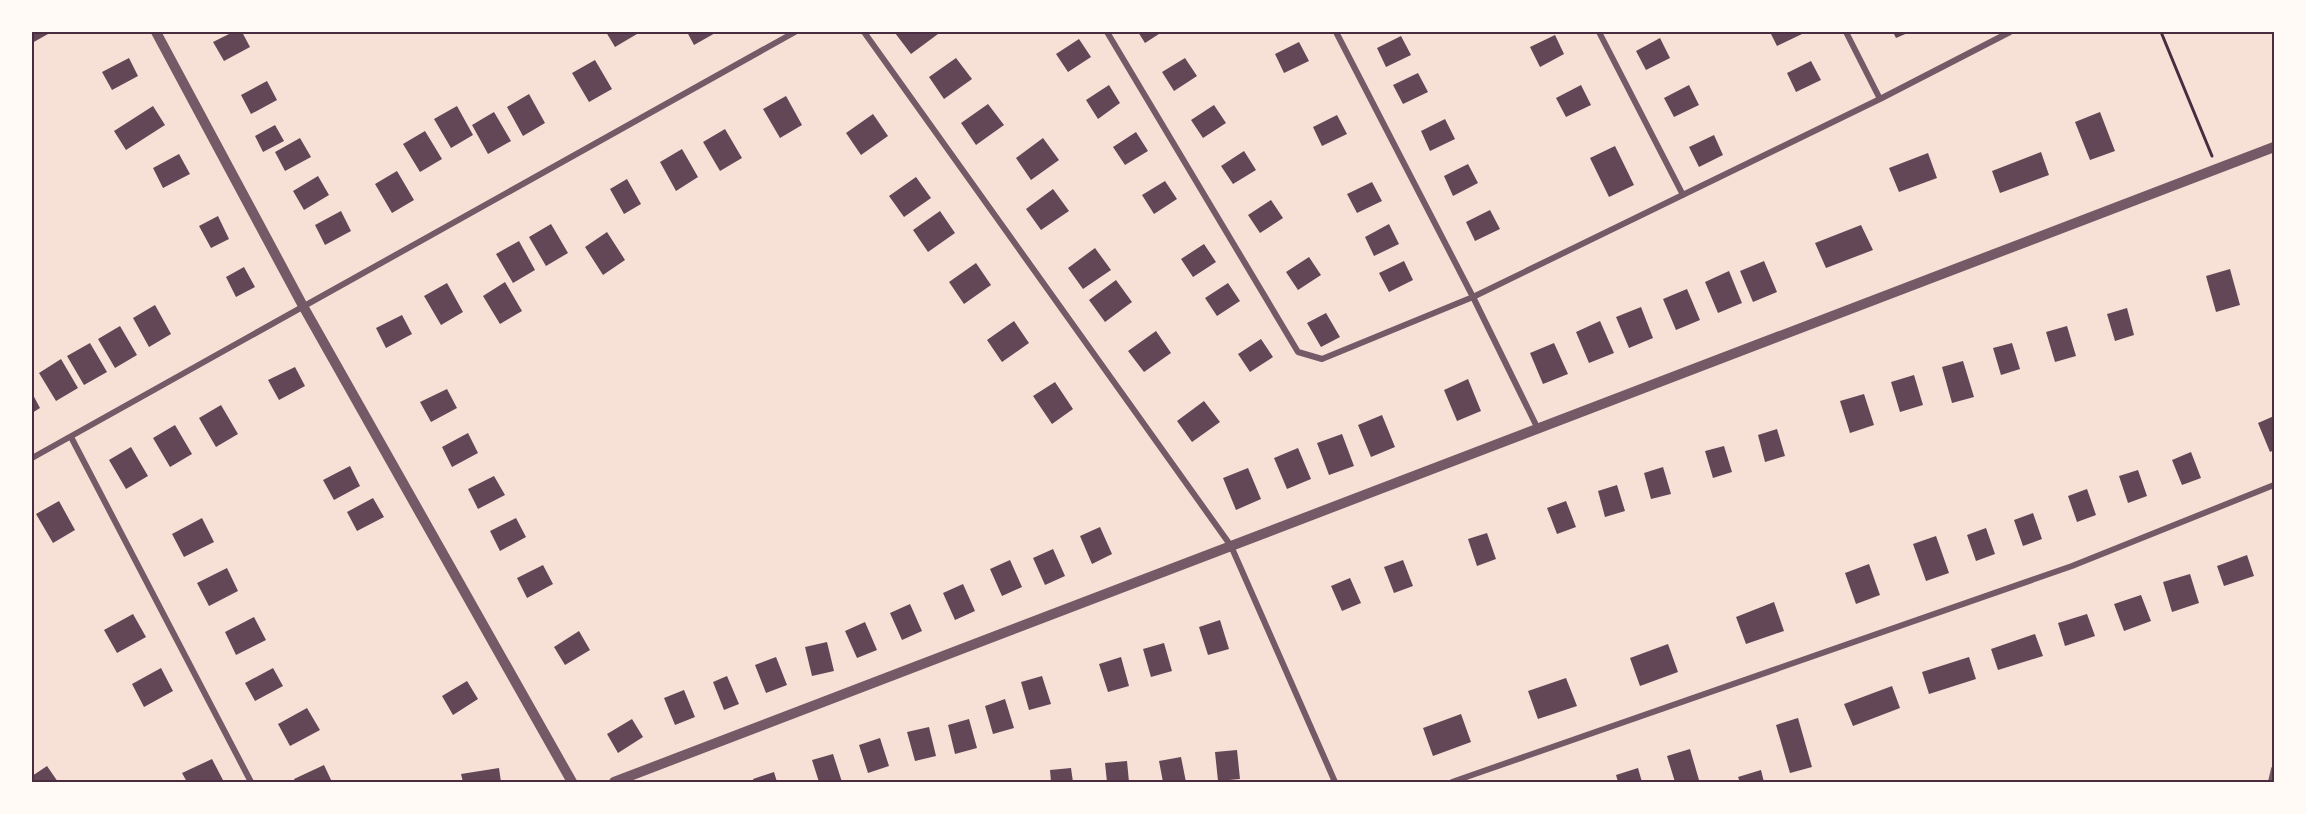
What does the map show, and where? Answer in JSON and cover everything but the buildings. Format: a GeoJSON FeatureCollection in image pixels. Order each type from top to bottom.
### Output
{"type":"FeatureCollection","features":[{"type":"Feature","properties":{"kind":"street"},"geometry":{"type":"LineString","coordinates":[[156,32],[303,306],[572,783]]}},
{"type":"Feature","properties":{"kind":"street"},"geometry":{"type":"LineString","coordinates":[[32,458],[795,32]]}},
{"type":"Feature","properties":{"kind":"street"},"geometry":{"type":"LineString","coordinates":[[864,32],[1231,546],[1335,783]]}},
{"type":"Feature","properties":{"kind":"street"},"geometry":{"type":"LineString","coordinates":[[1107,32],[1298,352],[1322,359],[1473,297],[1880,99],[2010,32]]}},
{"type":"Feature","properties":{"kind":"street"},"geometry":{"type":"LineString","coordinates":[[1336,32],[1473,297],[1538,429]]}},
{"type":"Feature","properties":{"kind":"street"},"geometry":{"type":"LineString","coordinates":[[1599,32],[1683,195]]}},
{"type":"Feature","properties":{"kind":"street"},"geometry":{"type":"LineString","coordinates":[[1846,32],[1880,99]]}},
{"type":"Feature","properties":{"kind":"street"},"geometry":{"type":"LineString","coordinates":[[614,783],[2274,147]]}},
{"type":"Feature","properties":{"kind":"street"},"geometry":{"type":"LineString","coordinates":[[71,437],[251,783]]}},
{"type":"Feature","properties":{"kind":"street"},"geometry":{"type":"LineString","coordinates":[[1452,783],[2072,566],[2274,485]]}},
{"type":"Feature","properties":{"kind":"street"},"geometry":{"type":"LineString","coordinates":[[2271,783],[2274,769]]}},
{"type":"Feature","properties":{"kind":"path"},"geometry":{"type":"LineString","coordinates":[[2161,32],[2217,169]]}}]}
